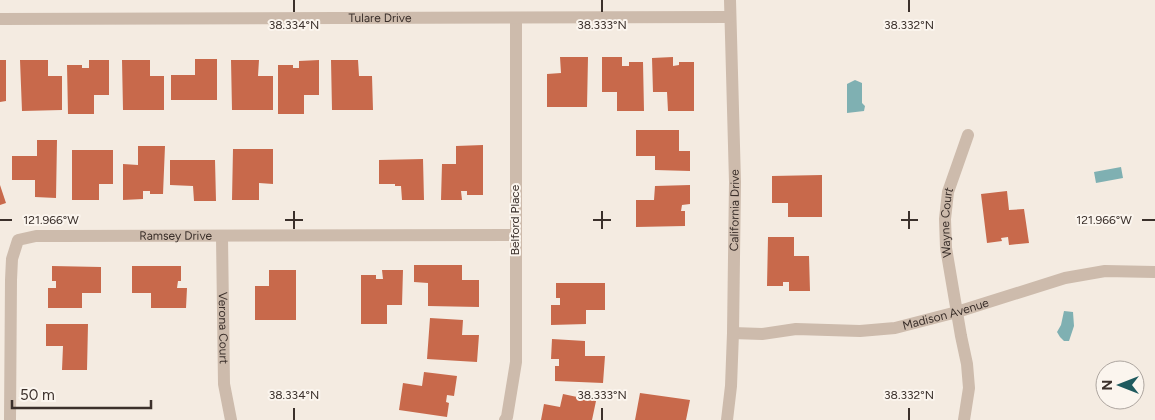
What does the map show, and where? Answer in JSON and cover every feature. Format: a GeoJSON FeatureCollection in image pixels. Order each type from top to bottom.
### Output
{"type":"FeatureCollection","features":[{"type":"Feature","properties":{"kind":"street","name":"California Drive"},"geometry":{"type":"LineString","coordinates":[[727,420],[731,386],[733,333],[735,182],[730,0]]}},
{"type":"Feature","properties":{"kind":"street","name":"Tulare Drive"},"geometry":{"type":"LineString","coordinates":[[0,18],[730,17]]}},
{"type":"Feature","properties":{"kind":"street","name":"Belford Place"},"geometry":{"type":"LineString","coordinates":[[505,420],[516,362],[514,235],[516,18]]}},
{"type":"Feature","properties":{"kind":"street","name":"Wayne Court"},"geometry":{"type":"LineString","coordinates":[[964,420],[969,388],[967,364],[946,248],[944,219],[948,192],[968,135]]}},
{"type":"Feature","properties":{"kind":"street","name":"Ramsey Drive"},"geometry":{"type":"LineString","coordinates":[[10,420],[11,280],[12,259],[18,240],[44,236],[514,235]]}},
{"type":"Feature","properties":{"kind":"street","name":"Verona Court"},"geometry":{"type":"LineString","coordinates":[[222,237],[224,384],[231,420]]}},
{"type":"Feature","properties":{"kind":"street","name":"Madison Avenue"},"geometry":{"type":"LineString","coordinates":[[733,333],[762,334],[796,329],[860,331],[895,328],[957,312],[1065,278],[1105,271],[1155,272]]}},
{"type":"Feature","properties":{"kind":"water"},"geometry":{"type":"Polygon","coordinates":[[[855,80],[862,83],[864,111],[847,113],[847,84],[855,80]]]}},
{"type":"Feature","properties":{"kind":"water"},"geometry":{"type":"Polygon","coordinates":[[[1121,167],[1123,178],[1096,183],[1094,172],[1121,167]]]}},
{"type":"Feature","properties":{"kind":"water"},"geometry":{"type":"Polygon","coordinates":[[[1064,311],[1073,312],[1074,326],[1069,341],[1064,341],[1057,332],[1061,325],[1064,311]]]}},
{"type":"Feature","properties":{"kind":"building"},"geometry":{"type":"Polygon","coordinates":[[[560,57],[588,57],[587,107],[547,107],[547,74],[561,73],[560,57]]]}},
{"type":"Feature","properties":{"kind":"building"},"geometry":{"type":"Polygon","coordinates":[[[602,57],[622,57],[622,66],[629,66],[629,62],[643,62],[644,111],[617,111],[617,92],[602,92],[602,57]]]}},
{"type":"Feature","properties":{"kind":"building"},"geometry":{"type":"Polygon","coordinates":[[[673,57],[673,66],[679,65],[679,62],[694,62],[694,111],[668,111],[667,92],[653,92],[652,58],[673,57]]]}},
{"type":"Feature","properties":{"kind":"building"},"geometry":{"type":"Polygon","coordinates":[[[195,59],[217,59],[217,100],[171,100],[171,75],[195,75],[195,59]]]}},
{"type":"Feature","properties":{"kind":"building"},"geometry":{"type":"Polygon","coordinates":[[[0,60],[6,60],[6,101],[0,102],[0,60]]]}},
{"type":"Feature","properties":{"kind":"building"},"geometry":{"type":"Polygon","coordinates":[[[20,60],[48,60],[48,76],[62,76],[62,110],[22,111],[20,60]]]}},
{"type":"Feature","properties":{"kind":"building"},"geometry":{"type":"Polygon","coordinates":[[[89,60],[109,60],[109,95],[94,95],[94,114],[68,114],[67,65],[82,65],[82,68],[89,68],[89,60]]]}},
{"type":"Feature","properties":{"kind":"building"},"geometry":{"type":"Polygon","coordinates":[[[122,60],[150,60],[150,76],[164,76],[164,110],[123,110],[122,60]]]}},
{"type":"Feature","properties":{"kind":"building"},"geometry":{"type":"Polygon","coordinates":[[[231,60],[259,60],[258,76],[273,76],[273,110],[232,110],[231,60]]]}},
{"type":"Feature","properties":{"kind":"building"},"geometry":{"type":"Polygon","coordinates":[[[319,60],[319,95],[304,95],[304,114],[278,114],[278,65],[293,65],[293,68],[299,68],[299,61],[319,60]]]}},
{"type":"Feature","properties":{"kind":"building"},"geometry":{"type":"Polygon","coordinates":[[[331,60],[358,60],[359,76],[372,76],[373,110],[332,110],[331,60]]]}},
{"type":"Feature","properties":{"kind":"building"},"geometry":{"type":"Polygon","coordinates":[[[636,130],[679,130],[679,151],[690,151],[690,171],[655,170],[655,156],[636,156],[636,130]]]}},
{"type":"Feature","properties":{"kind":"building"},"geometry":{"type":"Polygon","coordinates":[[[37,140],[57,140],[56,198],[35,197],[35,180],[12,180],[12,156],[37,156],[37,140]]]}},
{"type":"Feature","properties":{"kind":"building"},"geometry":{"type":"Polygon","coordinates":[[[483,145],[483,195],[467,195],[467,191],[461,191],[462,200],[441,200],[442,164],[456,164],[456,146],[483,145]]]}},
{"type":"Feature","properties":{"kind":"building"},"geometry":{"type":"Polygon","coordinates":[[[138,146],[165,146],[163,194],[150,194],[150,191],[143,191],[143,199],[123,200],[123,164],[138,165],[138,146]]]}},
{"type":"Feature","properties":{"kind":"building"},"geometry":{"type":"Polygon","coordinates":[[[233,149],[273,149],[273,184],[259,183],[259,200],[232,200],[233,149]]]}},
{"type":"Feature","properties":{"kind":"building"},"geometry":{"type":"Polygon","coordinates":[[[72,150],[113,150],[113,184],[99,184],[99,200],[72,200],[72,150]]]}},
{"type":"Feature","properties":{"kind":"building"},"geometry":{"type":"Polygon","coordinates":[[[423,159],[424,200],[402,200],[401,186],[379,184],[379,160],[423,159]]]}},
{"type":"Feature","properties":{"kind":"building"},"geometry":{"type":"Polygon","coordinates":[[[170,160],[215,160],[216,201],[194,201],[193,186],[170,185],[170,160]]]}},
{"type":"Feature","properties":{"kind":"building"},"geometry":{"type":"Polygon","coordinates":[[[822,175],[822,217],[788,217],[788,203],[772,203],[772,176],[822,175]]]}},
{"type":"Feature","properties":{"kind":"building"},"geometry":{"type":"Polygon","coordinates":[[[0,185],[6,203],[0,205],[0,185]]]}},
{"type":"Feature","properties":{"kind":"building"},"geometry":{"type":"Polygon","coordinates":[[[690,185],[690,204],[682,205],[681,211],[685,211],[685,226],[636,227],[636,200],[654,200],[655,186],[690,185]]]}},
{"type":"Feature","properties":{"kind":"building"},"geometry":{"type":"Polygon","coordinates":[[[1007,191],[1009,210],[1024,209],[1029,243],[1009,245],[1008,237],[1001,238],[1002,241],[987,243],[981,194],[1007,191]]]}},
{"type":"Feature","properties":{"kind":"building"},"geometry":{"type":"Polygon","coordinates":[[[768,237],[794,237],[794,256],[809,256],[810,291],[789,291],[789,282],[783,282],[783,286],[767,286],[768,237]]]}},
{"type":"Feature","properties":{"kind":"building"},"geometry":{"type":"Polygon","coordinates":[[[414,265],[462,265],[462,280],[479,280],[479,307],[428,306],[428,283],[414,282],[414,265]]]}},
{"type":"Feature","properties":{"kind":"building"},"geometry":{"type":"Polygon","coordinates":[[[52,266],[101,267],[101,293],[82,293],[82,308],[48,308],[48,288],[56,288],[56,281],[52,281],[52,266]]]}},
{"type":"Feature","properties":{"kind":"building"},"geometry":{"type":"Polygon","coordinates":[[[132,266],[181,266],[181,281],[178,281],[177,288],[187,288],[186,308],[151,308],[151,293],[132,293],[132,266]]]}},
{"type":"Feature","properties":{"kind":"building"},"geometry":{"type":"Polygon","coordinates":[[[269,270],[296,270],[296,320],[255,320],[255,286],[269,286],[269,270]]]}},
{"type":"Feature","properties":{"kind":"building"},"geometry":{"type":"Polygon","coordinates":[[[382,270],[403,270],[402,305],[387,305],[387,324],[361,324],[361,275],[376,275],[376,279],[383,279],[382,270]]]}},
{"type":"Feature","properties":{"kind":"building"},"geometry":{"type":"Polygon","coordinates":[[[556,283],[605,283],[605,310],[586,310],[586,324],[551,325],[551,305],[560,305],[560,298],[556,298],[556,283]]]}},
{"type":"Feature","properties":{"kind":"building"},"geometry":{"type":"Polygon","coordinates":[[[430,318],[463,320],[462,335],[479,335],[477,362],[427,359],[430,318]]]}},
{"type":"Feature","properties":{"kind":"building"},"geometry":{"type":"Polygon","coordinates":[[[46,324],[88,324],[87,370],[62,370],[63,346],[46,346],[46,324]]]}},
{"type":"Feature","properties":{"kind":"building"},"geometry":{"type":"Polygon","coordinates":[[[552,339],[585,341],[585,356],[605,356],[603,383],[555,381],[555,366],[559,366],[559,359],[551,359],[552,339]]]}},
{"type":"Feature","properties":{"kind":"building"},"geometry":{"type":"Polygon","coordinates":[[[424,372],[457,376],[454,396],[447,395],[446,402],[449,403],[447,417],[399,410],[403,383],[422,386],[424,372]]]}},
{"type":"Feature","properties":{"kind":"building"},"geometry":{"type":"Polygon","coordinates":[[[640,393],[690,400],[686,420],[635,420],[640,393]]]}},
{"type":"Feature","properties":{"kind":"building"},"geometry":{"type":"Polygon","coordinates":[[[563,394],[596,401],[592,420],[541,420],[544,404],[560,407],[563,394]]]}}]}
